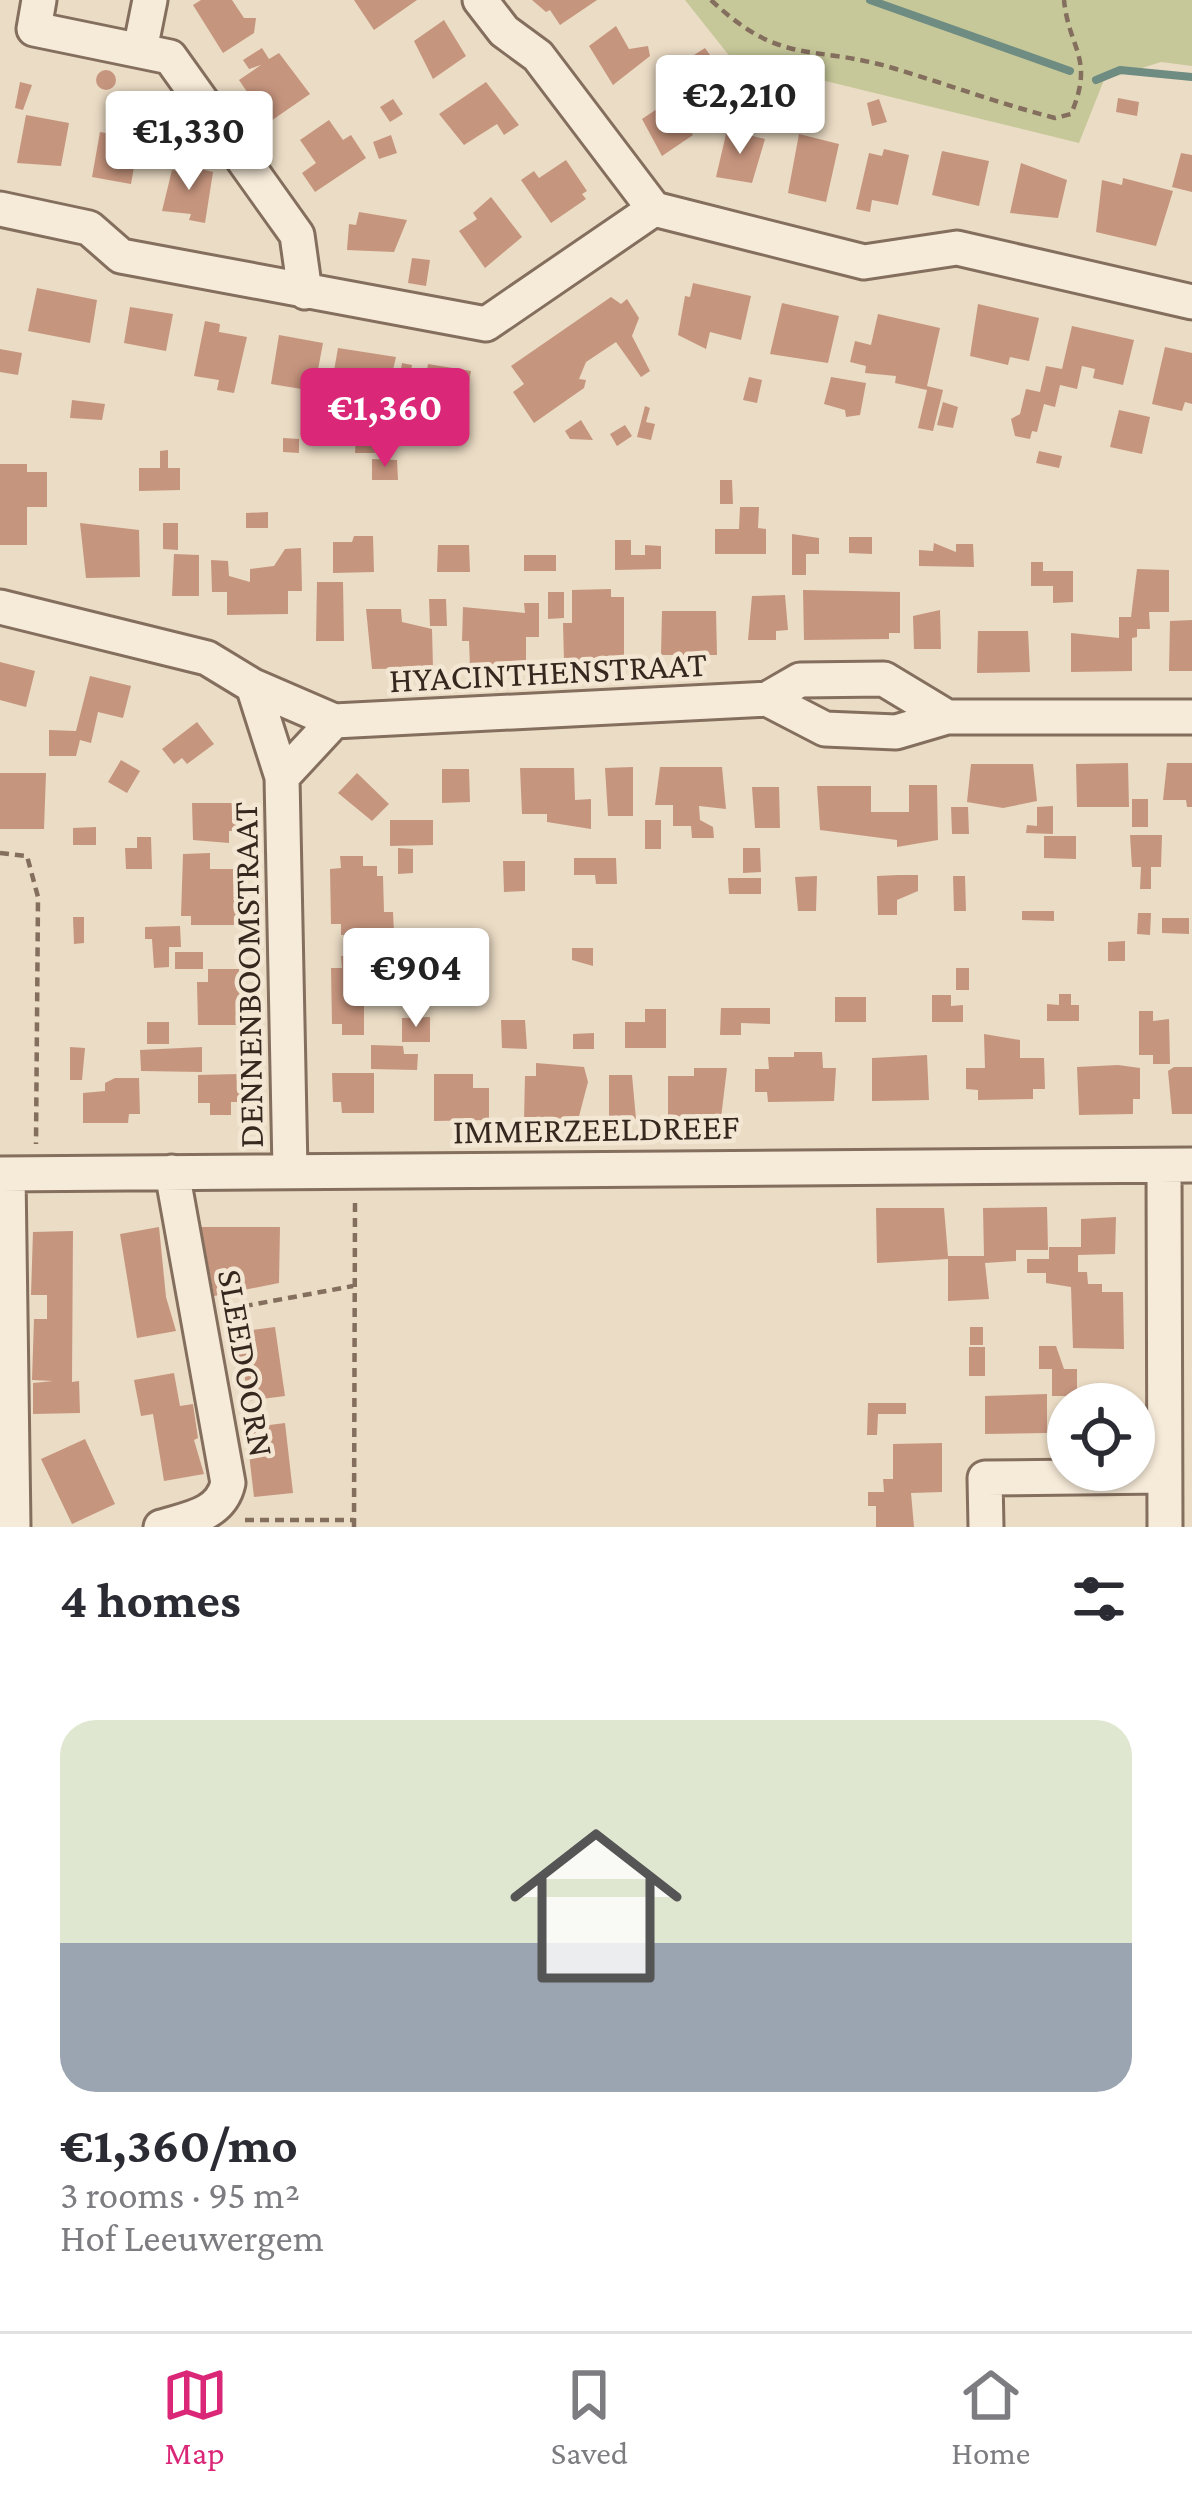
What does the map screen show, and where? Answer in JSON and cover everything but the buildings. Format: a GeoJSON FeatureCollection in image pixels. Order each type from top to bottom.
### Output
{"type":"FeatureCollection","features":[{"type":"Feature","properties":{"kind":"street"},"geometry":{"type":"LineString","coordinates":[[39,0],[34,29],[170,57],[297,235],[305,292]]}},
{"type":"Feature","properties":{"kind":"street"},"geometry":{"type":"LineString","coordinates":[[140,50],[150,0]]}},
{"type":"Feature","properties":{"kind":"street"},"geometry":{"type":"LineString","coordinates":[[480,0],[504,31],[538,56],[654,209],[864,262],[957,248],[1192,302]]}},
{"type":"Feature","properties":{"kind":"street"},"geometry":{"type":"LineString","coordinates":[[0,209],[89,228],[121,256],[486,324],[654,209]]}},
{"type":"Feature","properties":{"kind":"street","name":"HYACINTHENSTRAAT"},"geometry":{"type":"LineString","coordinates":[[0,607],[207,658],[253,686],[334,721],[766,698],[800,680],[884,679],[947,717]]}},
{"type":"Feature","properties":{"kind":"street"},"geometry":{"type":"LineString","coordinates":[[253,686],[282,777],[334,721]]}},
{"type":"Feature","properties":{"kind":"street"},"geometry":{"type":"LineString","coordinates":[[766,698],[824,729],[896,732],[947,717],[1192,717]]}},
{"type":"Feature","properties":{"kind":"street","name":"DENNENBOOMSTRAAT"},"geometry":{"type":"LineString","coordinates":[[282,777],[290,1171]]}},
{"type":"Feature","properties":{"kind":"street"},"geometry":{"type":"LineString","coordinates":[[1165,1527],[1163,1476],[1178,1166]]}},
{"type":"Feature","properties":{"kind":"street","name":"IMMERZEELDREEF"},"geometry":{"type":"LineString","coordinates":[[15,1174],[1178,1166]]}},
{"type":"Feature","properties":{"kind":"street","name":"SLEEDOORN"},"geometry":{"type":"LineString","coordinates":[[161,1527],[207,1512],[223,1497],[227,1467],[172,1172]]}},
{"type":"Feature","properties":{"kind":"street"},"geometry":{"type":"LineString","coordinates":[[13,1527],[15,1174]]}},
{"type":"Feature","properties":{"kind":"street"},"geometry":{"type":"LineString","coordinates":[[986,1527],[985,1478],[1163,1476]]}},
{"type":"Feature","properties":{"kind":"path"},"geometry":{"type":"LineString","coordinates":[[711,0],[747,34],[776,47],[890,67],[1054,118],[1071,113],[1084,85],[1084,66],[1064,0]]}},
{"type":"Feature","properties":{"kind":"path"},"geometry":{"type":"LineString","coordinates":[[0,853],[27,856],[38,897],[15,1174]]}},
{"type":"Feature","properties":{"kind":"path"},"geometry":{"type":"LineString","coordinates":[[223,1497],[244,1520],[354,1524],[355,1170]]}},
{"type":"Feature","properties":{"kind":"path"},"geometry":{"type":"LineString","coordinates":[[200,1314],[355,1286]]}},
{"type":"Feature","properties":{"kind":"green space"},"geometry":{"type":"Polygon","coordinates":[[[685,0],[1192,0],[1192,66],[1161,62],[1104,80],[1079,143],[731,58],[685,0]]]}},
{"type":"Feature","properties":{"kind":"waterway"},"geometry":{"type":"LineString","coordinates":[[870,0],[1070,71]]}},
{"type":"Feature","properties":{"kind":"waterway"},"geometry":{"type":"LineString","coordinates":[[1096,80],[1120,70],[1192,77]]}}]}
